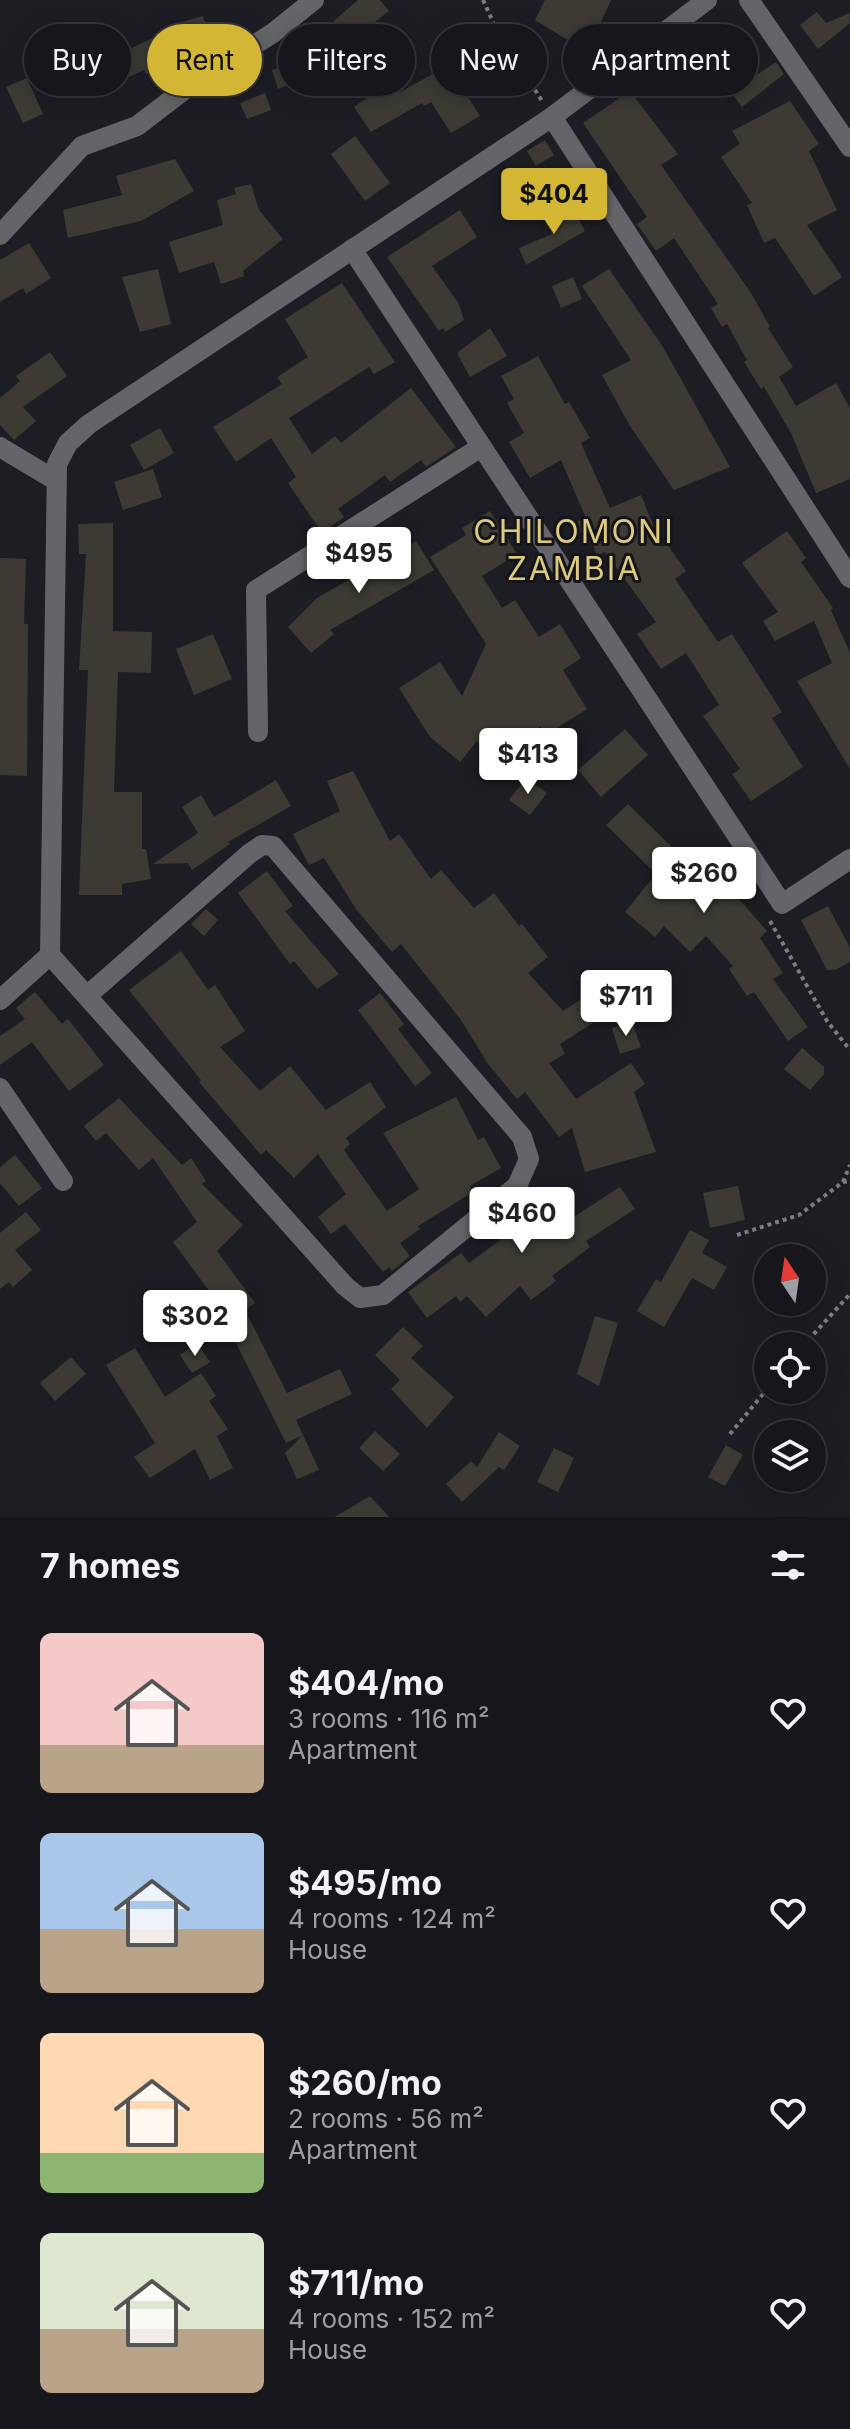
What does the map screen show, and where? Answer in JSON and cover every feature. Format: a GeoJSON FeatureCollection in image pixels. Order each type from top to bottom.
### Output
{"type":"FeatureCollection","features":[{"type":"Feature","properties":{"kind":"street"},"geometry":{"type":"LineString","coordinates":[[0,235],[82,146],[137,126],[188,87],[273,33],[314,0]]}},
{"type":"Feature","properties":{"kind":"street"},"geometry":{"type":"LineString","coordinates":[[88,995],[249,854],[262,845],[273,846],[522,1137],[529,1159],[517,1186],[383,1295],[360,1298],[345,1286],[50,955],[57,464],[68,443],[89,424],[552,117],[707,0]]}},
{"type":"Feature","properties":{"kind":"street"},"geometry":{"type":"LineString","coordinates":[[749,0],[850,147]]}},
{"type":"Feature","properties":{"kind":"street"},"geometry":{"type":"LineString","coordinates":[[552,117],[850,578]]}},
{"type":"Feature","properties":{"kind":"street"},"geometry":{"type":"LineString","coordinates":[[352,249],[782,904],[850,859]]}},
{"type":"Feature","properties":{"kind":"street"},"geometry":{"type":"LineString","coordinates":[[0,447],[55,480]]}},
{"type":"Feature","properties":{"kind":"street"},"geometry":{"type":"LineString","coordinates":[[258,732],[256,590],[481,447]]}},
{"type":"Feature","properties":{"kind":"street"},"geometry":{"type":"LineString","coordinates":[[0,1000],[50,955]]}},
{"type":"Feature","properties":{"kind":"street"},"geometry":{"type":"LineString","coordinates":[[0,1088],[63,1181]]}},
{"type":"Feature","properties":{"kind":"path"},"geometry":{"type":"LineString","coordinates":[[483,0],[494,24],[552,117]]}},
{"type":"Feature","properties":{"kind":"path"},"geometry":{"type":"LineString","coordinates":[[782,904],[770,920],[770,926],[827,1021],[850,1050]]}},
{"type":"Feature","properties":{"kind":"path"},"geometry":{"type":"LineString","coordinates":[[843,1182],[850,1165]]}},
{"type":"Feature","properties":{"kind":"path"},"geometry":{"type":"LineString","coordinates":[[737,1235],[799,1215],[843,1182],[850,1181]]}},
{"type":"Feature","properties":{"kind":"path"},"geometry":{"type":"LineString","coordinates":[[816,1332],[850,1294]]}},
{"type":"Feature","properties":{"kind":"path"},"geometry":{"type":"LineString","coordinates":[[730,1434],[755,1404]]}},
{"type":"Feature","properties":{"kind":"building"},"geometry":{"type":"Polygon","coordinates":[[[358,0],[380,0],[389,11],[372,24],[331,24],[358,0]]]}},
{"type":"Feature","properties":{"kind":"building"},"geometry":{"type":"Polygon","coordinates":[[[545,0],[611,0],[600,24],[563,24],[563,37],[547,27],[547,24],[535,20],[545,0]]]}},
{"type":"Feature","properties":{"kind":"building"},"geometry":{"type":"Polygon","coordinates":[[[817,12],[826,23],[850,13],[850,23],[818,49],[800,25],[817,12]]]}},
{"type":"Feature","properties":{"kind":"building"},"geometry":{"type":"Polygon","coordinates":[[[203,16],[205,24],[175,24],[203,16]]]}},
{"type":"Feature","properties":{"kind":"building"},"geometry":{"type":"Polygon","coordinates":[[[147,41],[147,74],[144,70],[131,76],[131,48],[147,41]]]}},
{"type":"Feature","properties":{"kind":"building"},"geometry":{"type":"Polygon","coordinates":[[[776,62],[784,74],[758,94],[758,74],[776,62]]]}},
{"type":"Feature","properties":{"kind":"building"},"geometry":{"type":"Polygon","coordinates":[[[278,68],[278,89],[272,70],[278,68]]]}},
{"type":"Feature","properties":{"kind":"building"},"geometry":{"type":"Polygon","coordinates":[[[431,75],[431,96],[467,96],[480,116],[451,133],[431,102],[424,106],[422,103],[371,132],[354,107],[369,96],[415,96],[415,84],[431,75]]]}},
{"type":"Feature","properties":{"kind":"building"},"geometry":{"type":"Polygon","coordinates":[[[24,79],[24,96],[35,96],[43,114],[23,123],[6,87],[24,79]]]}},
{"type":"Feature","properties":{"kind":"building"},"geometry":{"type":"Polygon","coordinates":[[[265,93],[271,110],[247,119],[240,103],[265,93]]]}},
{"type":"Feature","properties":{"kind":"building"},"geometry":{"type":"Polygon","coordinates":[[[623,96],[634,96],[678,154],[661,165],[751,293],[768,328],[793,367],[779,377],[796,406],[836,383],[850,408],[850,479],[816,493],[791,433],[764,387],[761,389],[744,362],[747,360],[727,324],[722,327],[711,308],[718,304],[674,238],[656,251],[637,224],[647,217],[583,123],[623,96]]]}},
{"type":"Feature","properties":{"kind":"building"},"geometry":{"type":"Polygon","coordinates":[[[734,96],[756,96],[742,107],[734,96]]]}},
{"type":"Feature","properties":{"kind":"building"},"geometry":{"type":"Polygon","coordinates":[[[790,101],[819,144],[809,151],[837,210],[807,225],[842,277],[814,296],[775,238],[764,243],[747,205],[752,203],[721,157],[740,144],[732,131],[790,101]]]}},
{"type":"Feature","properties":{"kind":"building"},"geometry":{"type":"Polygon","coordinates":[[[355,136],[390,183],[365,201],[331,154],[355,136]]]}},
{"type":"Feature","properties":{"kind":"building"},"geometry":{"type":"Polygon","coordinates":[[[545,140],[554,155],[536,166],[527,151],[545,140]]]}},
{"type":"Feature","properties":{"kind":"building"},"geometry":{"type":"Polygon","coordinates":[[[175,159],[194,191],[141,221],[68,238],[63,210],[122,195],[116,176],[175,159]]]}},
{"type":"Feature","properties":{"kind":"building"},"geometry":{"type":"Polygon","coordinates":[[[251,184],[259,210],[283,239],[243,271],[244,276],[221,284],[214,262],[179,273],[169,242],[223,225],[217,200],[236,194],[234,188],[251,184]]]}},
{"type":"Feature","properties":{"kind":"building"},"geometry":{"type":"Polygon","coordinates":[[[572,207],[585,231],[526,265],[519,248],[552,234],[546,222],[572,207]]]}},
{"type":"Feature","properties":{"kind":"building"},"geometry":{"type":"Polygon","coordinates":[[[460,210],[477,237],[432,266],[459,304],[464,320],[445,332],[443,328],[439,331],[387,257],[460,210]]]}},
{"type":"Feature","properties":{"kind":"building"},"geometry":{"type":"Polygon","coordinates":[[[29,243],[51,278],[26,294],[23,288],[0,302],[0,260],[29,243]]]}},
{"type":"Feature","properties":{"kind":"building"},"geometry":{"type":"Polygon","coordinates":[[[158,269],[171,324],[140,332],[122,277],[158,269]]]}},
{"type":"Feature","properties":{"kind":"building"},"geometry":{"type":"Polygon","coordinates":[[[609,269],[663,347],[730,467],[674,490],[630,426],[602,375],[631,360],[582,286],[609,269]]]}},
{"type":"Feature","properties":{"kind":"building"},"geometry":{"type":"Polygon","coordinates":[[[573,277],[582,299],[561,308],[552,286],[573,277]]]}},
{"type":"Feature","properties":{"kind":"building"},"geometry":{"type":"Polygon","coordinates":[[[342,283],[395,362],[374,374],[369,367],[289,418],[312,454],[335,436],[341,443],[411,388],[456,447],[426,467],[421,460],[390,482],[385,475],[338,509],[344,517],[322,533],[288,483],[296,477],[271,438],[236,462],[213,427],[282,384],[277,377],[308,357],[285,319],[342,283]]]}},
{"type":"Feature","properties":{"kind":"building"},"geometry":{"type":"Polygon","coordinates":[[[490,328],[507,356],[470,377],[457,353],[490,328]]]}},
{"type":"Feature","properties":{"kind":"building"},"geometry":{"type":"Polygon","coordinates":[[[50,352],[67,376],[23,407],[36,421],[14,440],[0,425],[0,398],[20,381],[16,376],[50,352]]]}},
{"type":"Feature","properties":{"kind":"building"},"geometry":{"type":"Polygon","coordinates":[[[538,356],[565,404],[569,402],[590,438],[581,443],[610,508],[641,495],[662,547],[667,544],[686,571],[675,579],[718,642],[732,634],[782,712],[772,718],[803,767],[751,801],[732,774],[740,769],[703,716],[719,705],[686,653],[661,669],[637,634],[656,622],[605,552],[597,556],[592,542],[586,545],[576,522],[586,518],[561,460],[530,478],[509,442],[524,433],[507,403],[514,399],[501,376],[538,356]]]}},
{"type":"Feature","properties":{"kind":"building"},"geometry":{"type":"Polygon","coordinates":[[[160,428],[174,453],[144,470],[130,445],[160,428]]]}},
{"type":"Feature","properties":{"kind":"building"},"geometry":{"type":"Polygon","coordinates":[[[153,469],[162,497],[123,510],[114,482],[153,469]]]}},
{"type":"Feature","properties":{"kind":"building"},"geometry":{"type":"Polygon","coordinates":[[[490,511],[517,554],[482,576],[502,608],[515,600],[539,637],[560,624],[581,658],[563,670],[587,709],[546,735],[540,726],[501,765],[477,741],[460,762],[430,737],[399,688],[440,662],[462,696],[486,644],[430,557],[466,535],[462,528],[490,511]]]}},
{"type":"Feature","properties":{"kind":"building"},"geometry":{"type":"Polygon","coordinates":[[[113,523],[113,631],[152,632],[151,673],[118,672],[114,792],[142,792],[142,849],[146,849],[151,879],[122,884],[122,895],[79,895],[88,670],[79,670],[86,554],[79,554],[78,524],[113,523]]]}},
{"type":"Feature","properties":{"kind":"building"},"geometry":{"type":"Polygon","coordinates":[[[787,531],[806,558],[801,562],[833,608],[831,610],[850,653],[850,769],[797,681],[832,663],[814,621],[775,641],[763,621],[778,612],[742,563],[787,531]]]}},
{"type":"Feature","properties":{"kind":"building"},"geometry":{"type":"Polygon","coordinates":[[[416,541],[434,570],[330,630],[334,634],[311,653],[288,627],[317,598],[416,541]]]}},
{"type":"Feature","properties":{"kind":"building"},"geometry":{"type":"Polygon","coordinates":[[[0,558],[26,559],[27,776],[0,775],[0,558]]]}},
{"type":"Feature","properties":{"kind":"building"},"geometry":{"type":"Polygon","coordinates":[[[213,634],[232,679],[194,695],[176,649],[213,634]]]}},
{"type":"Feature","properties":{"kind":"building"},"geometry":{"type":"Polygon","coordinates":[[[625,729],[648,755],[601,797],[578,770],[625,729]]]}},
{"type":"Feature","properties":{"kind":"building"},"geometry":{"type":"Polygon","coordinates":[[[353,771],[390,841],[399,834],[431,879],[441,870],[474,908],[494,893],[548,957],[528,973],[563,1011],[582,999],[596,1021],[560,1044],[565,1054],[549,1063],[576,1099],[631,1063],[645,1084],[634,1092],[656,1152],[585,1172],[572,1128],[559,1137],[525,1092],[517,1099],[488,1064],[461,1020],[401,944],[392,952],[356,909],[324,858],[309,865],[293,834],[340,811],[327,781],[353,771]]]}},
{"type":"Feature","properties":{"kind":"building"},"geometry":{"type":"Polygon","coordinates":[[[526,778],[547,793],[530,815],[509,800],[526,778]]]}},
{"type":"Feature","properties":{"kind":"building"},"geometry":{"type":"Polygon","coordinates":[[[276,780],[291,806],[228,842],[230,844],[192,870],[188,863],[153,864],[198,833],[182,807],[201,795],[214,817],[276,780]]]}},
{"type":"Feature","properties":{"kind":"building"},"geometry":{"type":"Polygon","coordinates":[[[628,804],[687,862],[697,852],[733,885],[730,889],[767,931],[760,938],[783,973],[773,979],[808,1027],[788,1041],[754,992],[747,996],[729,969],[733,966],[706,936],[690,952],[664,926],[655,937],[625,912],[656,874],[606,825],[628,804]]]}},
{"type":"Feature","properties":{"kind":"building"},"geometry":{"type":"Polygon","coordinates":[[[267,871],[293,906],[285,911],[339,974],[317,989],[294,961],[290,964],[238,893],[267,871]]]}},
{"type":"Feature","properties":{"kind":"building"},"geometry":{"type":"Polygon","coordinates":[[[828,906],[850,948],[850,962],[835,970],[827,970],[801,920],[828,906]]]}},
{"type":"Feature","properties":{"kind":"building"},"geometry":{"type":"Polygon","coordinates":[[[206,909],[218,920],[204,936],[191,924],[206,909]]]}},
{"type":"Feature","properties":{"kind":"building"},"geometry":{"type":"Polygon","coordinates":[[[181,951],[208,990],[215,985],[245,1031],[220,1047],[260,1091],[290,1066],[326,1110],[370,1082],[386,1107],[346,1138],[350,1144],[344,1150],[387,1211],[419,1189],[383,1133],[456,1097],[478,1140],[484,1137],[501,1168],[470,1186],[473,1192],[418,1226],[420,1229],[400,1243],[410,1256],[392,1271],[389,1267],[383,1272],[345,1224],[331,1234],[318,1217],[346,1194],[318,1154],[294,1178],[266,1150],[261,1155],[199,1082],[201,1080],[129,990],[181,951]]]}},
{"type":"Feature","properties":{"kind":"building"},"geometry":{"type":"Polygon","coordinates":[[[35,992],[62,1024],[68,1019],[104,1065],[69,1091],[32,1042],[0,1065],[0,1036],[25,1019],[16,1008],[35,992]]]}},
{"type":"Feature","properties":{"kind":"building"},"geometry":{"type":"Polygon","coordinates":[[[380,993],[404,1024],[398,1029],[432,1073],[415,1086],[358,1010],[380,993]]]}},
{"type":"Feature","properties":{"kind":"building"},"geometry":{"type":"Polygon","coordinates":[[[632,1022],[641,1047],[620,1054],[612,1028],[632,1022]]]}},
{"type":"Feature","properties":{"kind":"building"},"geometry":{"type":"Polygon","coordinates":[[[802,1048],[824,1067],[824,1074],[810,1090],[784,1069],[802,1048]]]}},
{"type":"Feature","properties":{"kind":"building"},"geometry":{"type":"Polygon","coordinates":[[[119,1098],[182,1165],[191,1158],[206,1181],[202,1184],[243,1225],[217,1251],[255,1303],[245,1310],[287,1393],[340,1369],[352,1394],[296,1420],[303,1435],[286,1443],[231,1333],[238,1330],[173,1242],[197,1222],[153,1158],[139,1170],[106,1133],[96,1141],[84,1126],[119,1098]]]}},
{"type":"Feature","properties":{"kind":"building"},"geometry":{"type":"Polygon","coordinates":[[[15,1155],[42,1188],[19,1206],[0,1183],[0,1167],[15,1155]]]}},
{"type":"Feature","properties":{"kind":"building"},"geometry":{"type":"Polygon","coordinates":[[[738,1186],[745,1220],[710,1228],[703,1193],[738,1186]]]}},
{"type":"Feature","properties":{"kind":"building"},"geometry":{"type":"Polygon","coordinates":[[[620,1187],[635,1209],[586,1241],[590,1247],[552,1276],[556,1281],[531,1300],[520,1286],[486,1317],[467,1296],[460,1302],[456,1296],[427,1318],[408,1292],[461,1253],[469,1263],[522,1224],[516,1217],[546,1190],[572,1218],[620,1187]]]}},
{"type":"Feature","properties":{"kind":"building"},"geometry":{"type":"Polygon","coordinates":[[[26,1212],[41,1230],[15,1250],[32,1270],[13,1287],[9,1282],[0,1289],[0,1233],[26,1212]]]}},
{"type":"Feature","properties":{"kind":"building"},"geometry":{"type":"Polygon","coordinates":[[[690,1230],[709,1240],[702,1253],[727,1267],[714,1290],[692,1278],[664,1327],[637,1311],[656,1279],[661,1282],[690,1230]]]}},
{"type":"Feature","properties":{"kind":"building"},"geometry":{"type":"Polygon","coordinates":[[[595,1316],[618,1323],[599,1386],[577,1374],[595,1316]]]}},
{"type":"Feature","properties":{"kind":"building"},"geometry":{"type":"Polygon","coordinates":[[[403,1327],[423,1346],[411,1358],[454,1397],[427,1428],[391,1389],[400,1380],[375,1355],[403,1327]]]}},
{"type":"Feature","properties":{"kind":"building"},"geometry":{"type":"Polygon","coordinates":[[[197,1343],[210,1362],[192,1373],[180,1355],[197,1343]]]}},
{"type":"Feature","properties":{"kind":"building"},"geometry":{"type":"Polygon","coordinates":[[[135,1348],[165,1397],[201,1373],[216,1396],[209,1401],[228,1429],[217,1436],[233,1468],[210,1480],[195,1449],[150,1478],[134,1457],[155,1443],[106,1365],[135,1348]]]}},
{"type":"Feature","properties":{"kind":"building"},"geometry":{"type":"Polygon","coordinates":[[[71,1357],[86,1374],[55,1401],[40,1383],[71,1357]]]}},
{"type":"Feature","properties":{"kind":"building"},"geometry":{"type":"Polygon","coordinates":[[[375,1431],[400,1454],[383,1471],[359,1448],[375,1431]]]}},
{"type":"Feature","properties":{"kind":"building"},"geometry":{"type":"Polygon","coordinates":[[[499,1432],[520,1446],[504,1470],[499,1467],[462,1502],[446,1484],[471,1461],[477,1467],[499,1432]]]}},
{"type":"Feature","properties":{"kind":"building"},"geometry":{"type":"Polygon","coordinates":[[[303,1435],[319,1470],[297,1479],[285,1453],[303,1435]]]}},
{"type":"Feature","properties":{"kind":"building"},"geometry":{"type":"Polygon","coordinates":[[[726,1445],[743,1455],[725,1486],[708,1477],[726,1445]]]}},
{"type":"Feature","properties":{"kind":"building"},"geometry":{"type":"Polygon","coordinates":[[[554,1448],[574,1458],[558,1492],[537,1482],[554,1448]]]}},
{"type":"Feature","properties":{"kind":"building"},"geometry":{"type":"Polygon","coordinates":[[[370,1496],[389,1517],[335,1517],[370,1496]]]}},
{"type":"Feature","properties":{"kind":"district","name":"CHILOMONI ZAMBIA"},"geometry":{"type":"Point","coordinates":[574,550]}}]}
